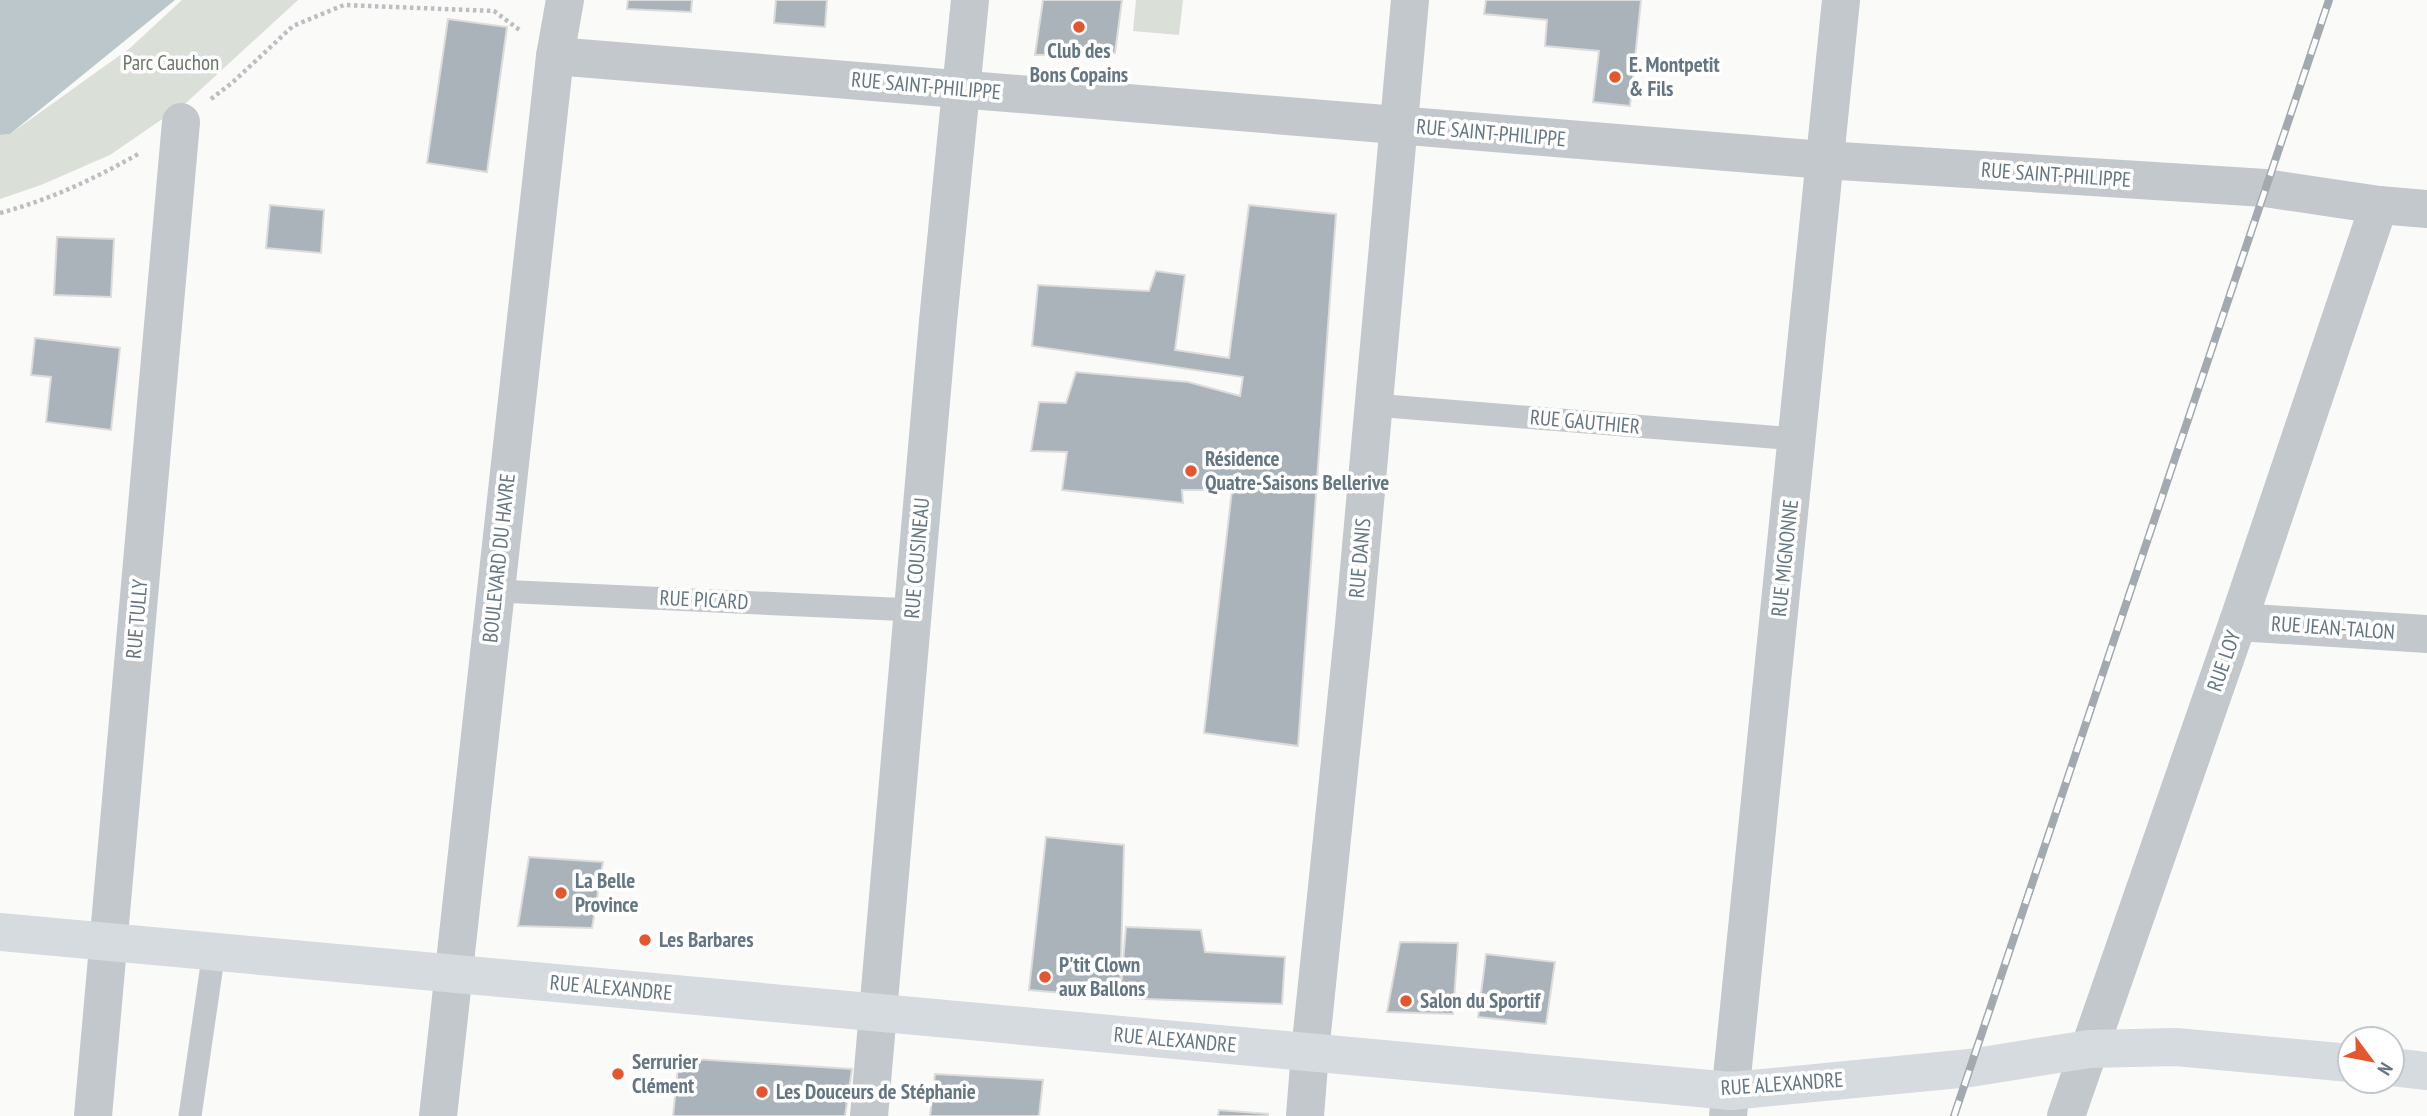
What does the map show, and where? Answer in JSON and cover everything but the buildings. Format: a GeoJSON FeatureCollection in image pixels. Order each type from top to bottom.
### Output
{"type":"FeatureCollection","features":[{"type":"Feature","properties":{"kind":"main road","name":"RUE ALEXANDRE"},"geometry":{"type":"LineString","coordinates":[[0,932],[1310,1052],[1729,1103],[2089,1049],[2176,1046],[2336,1062]]}},
{"type":"Feature","properties":{"kind":"main road"},"geometry":{"type":"LineString","coordinates":[[2406,1068],[2427,1070]]}},
{"type":"Feature","properties":{"kind":"street","name":"BOULEVARD DU HAVRE"},"geometry":{"type":"LineString","coordinates":[[438,1116],[555,56],[565,0]]}},
{"type":"Feature","properties":{"kind":"street","name":"RUE COUSINEAU"},"geometry":{"type":"LineString","coordinates":[[869,1116],[970,0]]}},
{"type":"Feature","properties":{"kind":"street","name":"RUE DANIS"},"geometry":{"type":"LineString","coordinates":[[1305,1116],[1354,625],[1410,0]]}},
{"type":"Feature","properties":{"kind":"street","name":"RUE MIGNONNE"},"geometry":{"type":"LineString","coordinates":[[1729,1103],[1841,0]]}},
{"type":"Feature","properties":{"kind":"street","name":"RUE SAINT-PHILIPPE"},"geometry":{"type":"LineString","coordinates":[[555,56],[1824,160],[2265,188],[2379,205],[2427,209]]}},
{"type":"Feature","properties":{"kind":"street","name":"RUE TULLY"},"geometry":{"type":"LineString","coordinates":[[93,1116],[181,122]]}},
{"type":"Feature","properties":{"kind":"street","name":"RUE LOY"},"geometry":{"type":"LineString","coordinates":[[2066,1116],[2238,622],[2379,205]]}},
{"type":"Feature","properties":{"kind":"street","name":"RUE JEAN-TALON"},"geometry":{"type":"LineString","coordinates":[[2238,622],[2427,634]]}},
{"type":"Feature","properties":{"kind":"lane","name":"RUE GAUTHIER"},"geometry":{"type":"LineString","coordinates":[[1374,405],[1796,439]]}},
{"type":"Feature","properties":{"kind":"lane","name":"RUE PICARD"},"geometry":{"type":"LineString","coordinates":[[496,591],[913,610]]}},
{"type":"Feature","properties":{"kind":"lane"},"geometry":{"type":"LineString","coordinates":[[190,1116],[214,951]]}},
{"type":"Feature","properties":{"kind":"path"},"geometry":{"type":"LineString","coordinates":[[0,213],[40,202],[96,178],[145,150],[232,83],[293,26],[344,5],[494,11],[555,56]]}},
{"type":"Feature","properties":{"kind":"green space","name":"Parc Cauchon"},"geometry":{"type":"Polygon","coordinates":[[[182,0],[298,0],[187,102],[110,155],[41,185],[0,199],[0,135],[10,134],[130,48],[182,0]]]}},
{"type":"Feature","properties":{"kind":"green space"},"geometry":{"type":"Polygon","coordinates":[[[1136,0],[1183,0],[1179,35],[1133,31],[1136,0]]]}},
{"type":"Feature","properties":{"kind":"shaded area"},"geometry":{"type":"Polygon","coordinates":[[[0,0],[175,0],[10,134],[0,135],[0,0]]]}},
{"type":"Feature","properties":{"kind":"railway"},"geometry":{"type":"LineString","coordinates":[[1954,1116],[2329,0]]}},
{"type":"Feature","properties":{"kind":"place","name":"Club des Bons Copains"},"geometry":{"type":"Point","coordinates":[1079,27]}},
{"type":"Feature","properties":{"kind":"place","name":"E. Montpetit & Fils"},"geometry":{"type":"Point","coordinates":[1615,77]}},
{"type":"Feature","properties":{"kind":"place","name":"Résidence Quatre-Saisons Bellerive"},"geometry":{"type":"Point","coordinates":[1191,471]}},
{"type":"Feature","properties":{"kind":"place","name":"La Belle Province"},"geometry":{"type":"Point","coordinates":[561,893]}},
{"type":"Feature","properties":{"kind":"place","name":"Les Barbares"},"geometry":{"type":"Point","coordinates":[645,940]}},
{"type":"Feature","properties":{"kind":"place","name":"P'tit Clown aux Ballons"},"geometry":{"type":"Point","coordinates":[1045,977]}},
{"type":"Feature","properties":{"kind":"place","name":"Salon du Sportif"},"geometry":{"type":"Point","coordinates":[1406,1001]}},
{"type":"Feature","properties":{"kind":"place","name":"Serrurier Clément"},"geometry":{"type":"Point","coordinates":[618,1074]}},
{"type":"Feature","properties":{"kind":"place","name":"Les Douceurs de Stéphanie"},"geometry":{"type":"Point","coordinates":[762,1092]}}]}
